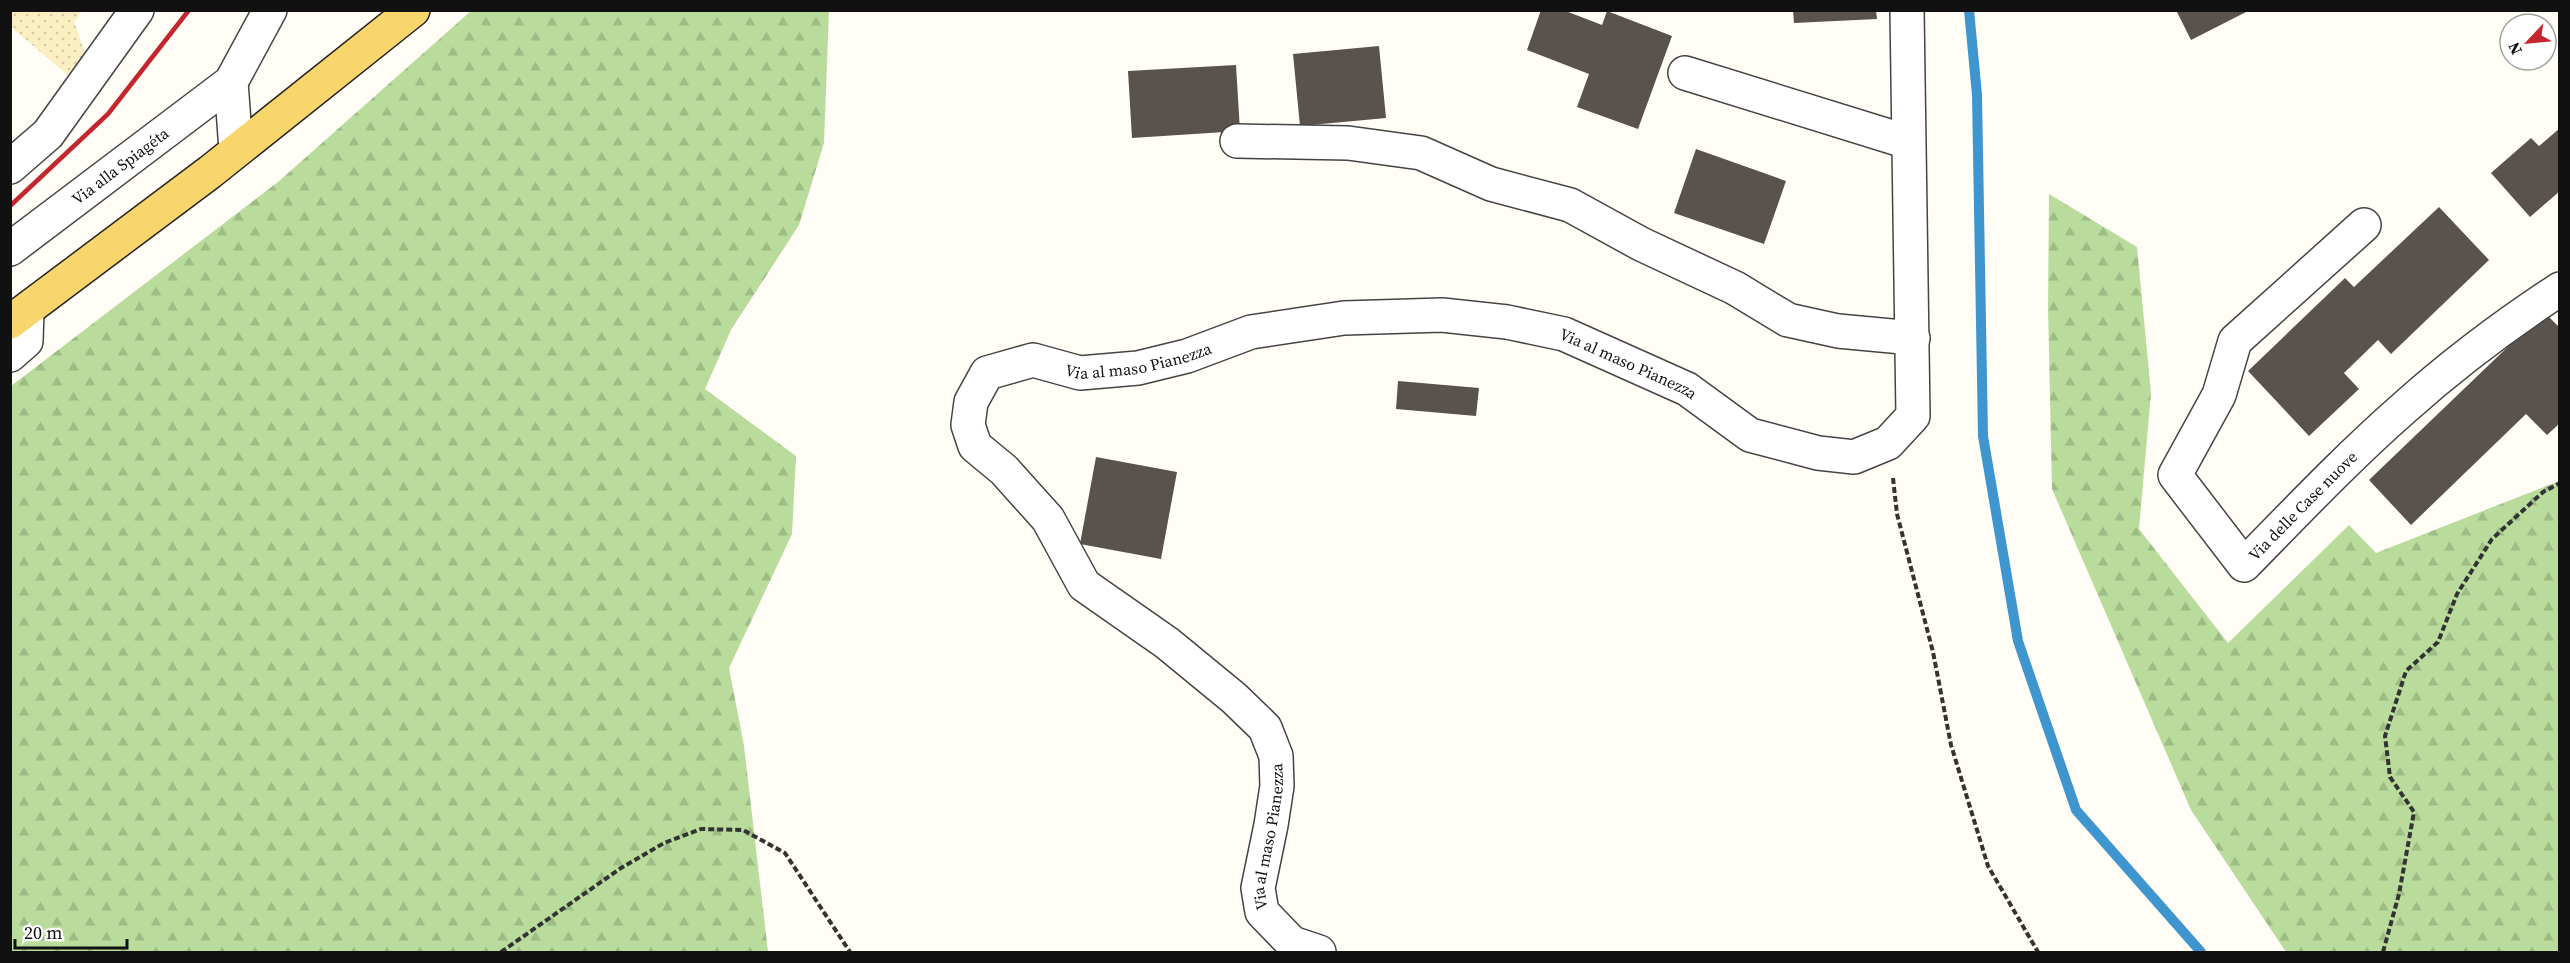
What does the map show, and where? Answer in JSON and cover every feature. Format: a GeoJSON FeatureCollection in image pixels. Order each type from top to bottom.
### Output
{"type":"FeatureCollection","features":[{"type":"Feature","properties":{"kind":"main road"},"geometry":{"type":"LineString","coordinates":[[19,316],[236,150],[413,10]]}},
{"type":"Feature","properties":{"kind":"street"},"geometry":{"type":"LineString","coordinates":[[10,167],[48,134],[137,10]]}},
{"type":"Feature","properties":{"kind":"street"},"geometry":{"type":"LineString","coordinates":[[236,150],[231,82],[270,10]]}},
{"type":"Feature","properties":{"kind":"street","name":"Via al maso Pianezza"},"geometry":{"type":"LineString","coordinates":[[1319,952],[1292,943],[1262,912],[1258,888],[1277,786],[1276,756],[1265,728],[1234,698],[1167,643],[1084,585],[1048,519],[1004,470],[975,446],[968,425],[971,402],[987,373],[1033,360],[1080,373],[1138,368],[1187,356],[1251,332],[1344,318],[1442,315],[1507,322],[1564,334],[1687,389],[1750,435],[1818,453],[1854,457],[1888,443],[1913,416],[1906,10]]}},
{"type":"Feature","properties":{"kind":"street"},"geometry":{"type":"LineString","coordinates":[[1685,73],[1908,142]]}},
{"type":"Feature","properties":{"kind":"street","name":"Via alla Spiagéta"},"geometry":{"type":"LineString","coordinates":[[10,249],[231,82]]}},
{"type":"Feature","properties":{"kind":"street"},"geometry":{"type":"LineString","coordinates":[[1237,141],[1348,144],[1421,153],[1491,184],[1570,205],[1641,244],[1735,288],[1788,320],[1838,331],[1913,338]]}},
{"type":"Feature","properties":{"kind":"street","name":"Via delle Case nuove"},"geometry":{"type":"LineString","coordinates":[[2364,225],[2235,341],[2219,395],[2175,475],[2244,565],[2404,408],[2509,322],[2559,289]]}},
{"type":"Feature","properties":{"kind":"street"},"geometry":{"type":"LineString","coordinates":[[10,355],[26,341],[19,316]]}},
{"type":"Feature","properties":{"kind":"path"},"geometry":{"type":"LineString","coordinates":[[1888,443],[1897,514],[1933,652],[1951,745],[1988,866],[2038,952]]}},
{"type":"Feature","properties":{"kind":"path"},"geometry":{"type":"LineString","coordinates":[[2383,952],[2399,894],[2414,812],[2390,777],[2385,736],[2406,671],[2438,642],[2457,594],[2492,539],[2543,492],[2559,483]]}},
{"type":"Feature","properties":{"kind":"path"},"geometry":{"type":"LineString","coordinates":[[501,952],[621,868],[664,843],[701,829],[743,830],[785,853],[850,952]]}},
{"type":"Feature","properties":{"kind":"green space"},"geometry":{"type":"Polygon","coordinates":[[[472,10],[829,11],[824,143],[799,225],[731,330],[705,389],[796,456],[792,534],[729,668],[744,746],[768,952],[11,952],[11,386],[278,182],[472,10]]]}},
{"type":"Feature","properties":{"kind":"green space"},"geometry":{"type":"Polygon","coordinates":[[[2049,194],[2137,247],[2151,393],[2139,529],[2228,643],[2349,525],[2376,553],[2559,481],[2559,952],[2286,952],[2191,810],[2052,489],[2048,307],[2049,194]]]}},
{"type":"Feature","properties":{"kind":"sand"},"geometry":{"type":"Polygon","coordinates":[[[10,11],[82,11],[74,22],[86,56],[69,76],[11,27],[10,11]]]}},
{"type":"Feature","properties":{"kind":"building"},"geometry":{"type":"Polygon","coordinates":[[[1541,10],[1563,10],[1602,25],[1607,11],[1672,36],[1638,129],[1577,107],[1589,74],[1527,50],[1541,10]]]}},
{"type":"Feature","properties":{"kind":"building"},"geometry":{"type":"Polygon","coordinates":[[[1793,10],[1876,10],[1877,19],[1794,23],[1793,10]]]}},
{"type":"Feature","properties":{"kind":"building"},"geometry":{"type":"Polygon","coordinates":[[[2176,10],[2250,10],[2191,40],[2176,10]]]}},
{"type":"Feature","properties":{"kind":"building"},"geometry":{"type":"Polygon","coordinates":[[[1379,46],[1386,118],[1300,126],[1293,54],[1379,46]]]}},
{"type":"Feature","properties":{"kind":"building"},"geometry":{"type":"Polygon","coordinates":[[[1236,65],[1240,131],[1132,138],[1128,71],[1236,65]]]}},
{"type":"Feature","properties":{"kind":"building"},"geometry":{"type":"Polygon","coordinates":[[[2560,128],[2560,191],[2530,217],[2491,173],[2531,138],[2539,146],[2560,128]]]}},
{"type":"Feature","properties":{"kind":"building"},"geometry":{"type":"Polygon","coordinates":[[[1696,149],[1786,181],[1764,244],[1674,213],[1696,149]]]}},
{"type":"Feature","properties":{"kind":"building"},"geometry":{"type":"Polygon","coordinates":[[[2439,207],[2489,260],[2391,354],[2378,340],[2344,373],[2359,389],[2309,436],[2248,371],[2345,278],[2354,287],[2439,207]]]}},
{"type":"Feature","properties":{"kind":"building"},"geometry":{"type":"Polygon","coordinates":[[[2544,312],[2560,328],[2560,423],[2547,435],[2526,414],[2411,525],[2369,480],[2544,312]]]}},
{"type":"Feature","properties":{"kind":"building"},"geometry":{"type":"Polygon","coordinates":[[[1398,381],[1479,388],[1476,416],[1396,409],[1398,381]]]}},
{"type":"Feature","properties":{"kind":"building"},"geometry":{"type":"Polygon","coordinates":[[[1096,457],[1177,472],[1161,559],[1080,544],[1096,457]]]}},
{"type":"Feature","properties":{"kind":"waterway"},"geometry":{"type":"LineString","coordinates":[[1969,10],[1977,95],[1983,436],[2018,641],[2076,810],[2201,952]]}},
{"type":"Feature","properties":{"kind":"railway"},"geometry":{"type":"LineString","coordinates":[[10,206],[108,114],[189,10]]}}]}
